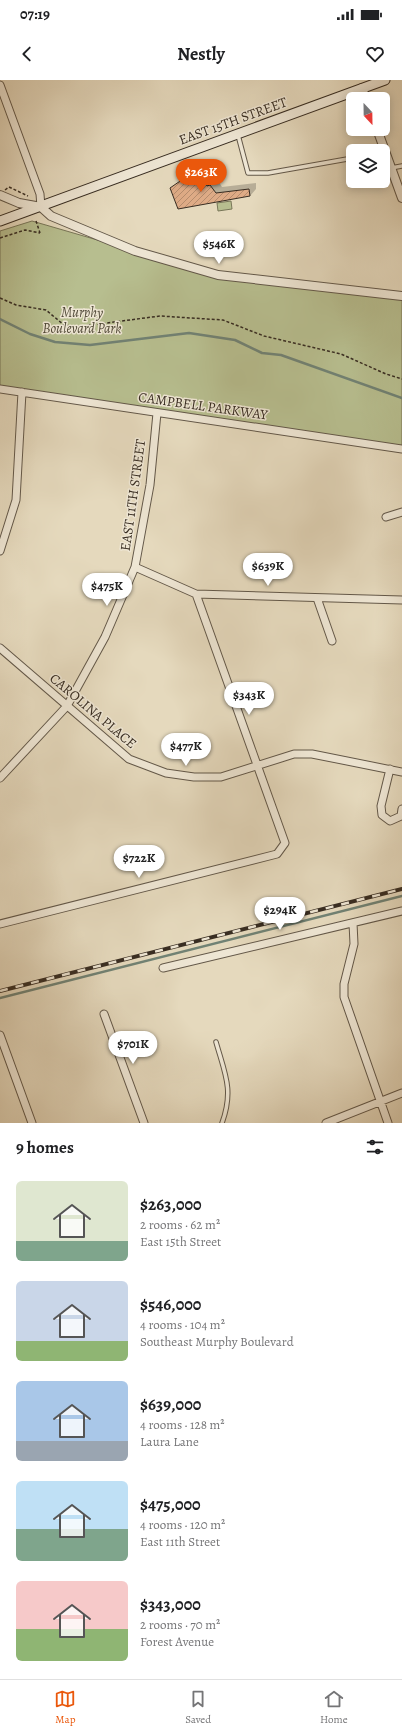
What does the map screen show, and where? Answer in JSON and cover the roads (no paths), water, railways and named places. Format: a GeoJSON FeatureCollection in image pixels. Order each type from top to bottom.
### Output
{"type":"FeatureCollection","features":[{"type":"Feature","properties":{"kind":"main road","name":"EAST 15TH STREET"},"geometry":{"type":"LineString","coordinates":[[0,221],[238,134],[361,84],[385,80]]}},
{"type":"Feature","properties":{"kind":"street"},"geometry":{"type":"LineString","coordinates":[[0,85],[40,194],[41,206]]}},
{"type":"Feature","properties":{"kind":"street"},"geometry":{"type":"LineString","coordinates":[[391,168],[402,198]]}},
{"type":"Feature","properties":{"kind":"street"},"geometry":{"type":"LineString","coordinates":[[2,193],[19,203],[41,206],[51,216],[135,251],[218,275],[400,295]]}},
{"type":"Feature","properties":{"kind":"street","name":"CAMPBELL PARKWAY"},"geometry":{"type":"LineString","coordinates":[[0,389],[402,449]]}},
{"type":"Feature","properties":{"kind":"street"},"geometry":{"type":"LineString","coordinates":[[0,551],[16,500],[22,392]]}},
{"type":"Feature","properties":{"kind":"street","name":"EAST 11TH STREET"},"geometry":{"type":"LineString","coordinates":[[0,778],[67,706],[105,637],[135,567],[150,485],[157,413]]}},
{"type":"Feature","properties":{"kind":"street"},"geometry":{"type":"LineString","coordinates":[[386,517],[402,512]]}},
{"type":"Feature","properties":{"kind":"street"},"geometry":{"type":"LineString","coordinates":[[135,567],[196,594],[402,600]]}},
{"type":"Feature","properties":{"kind":"street"},"geometry":{"type":"LineString","coordinates":[[0,924],[277,854],[285,843],[196,594]]}},
{"type":"Feature","properties":{"kind":"street"},"geometry":{"type":"LineString","coordinates":[[317,598],[332,641]]}},
{"type":"Feature","properties":{"kind":"street","name":"CAROLINA PLACE"},"geometry":{"type":"LineString","coordinates":[[0,648],[129,759],[166,773],[194,778],[221,777],[258,767],[294,754],[312,754],[402,772]]}},
{"type":"Feature","properties":{"kind":"street"},"geometry":{"type":"LineString","coordinates":[[390,769],[381,806],[382,815],[390,821],[396,820],[401,816],[402,809]]}},
{"type":"Feature","properties":{"kind":"street"},"geometry":{"type":"LineString","coordinates":[[162,968],[402,911]]}},
{"type":"Feature","properties":{"kind":"street"},"geometry":{"type":"LineString","coordinates":[[353,923],[354,944],[344,984],[344,997],[388,1123]]}},
{"type":"Feature","properties":{"kind":"street"},"geometry":{"type":"LineString","coordinates":[[104,1014],[144,1123]]}},
{"type":"Feature","properties":{"kind":"street"},"geometry":{"type":"LineString","coordinates":[[0,1035],[32,1123]]}},
{"type":"Feature","properties":{"kind":"street"},"geometry":{"type":"LineString","coordinates":[[326,1123],[402,1093]]}},
{"type":"Feature","properties":{"kind":"lane"},"geometry":{"type":"LineString","coordinates":[[238,134],[248,174],[268,173],[346,159]]}},
{"type":"Feature","properties":{"kind":"lane"},"geometry":{"type":"LineString","coordinates":[[391,168],[402,166]]}},
{"type":"Feature","properties":{"kind":"lane"},"geometry":{"type":"LineString","coordinates":[[216,1042],[228,1086],[229,1099],[222,1123]]}},
{"type":"Feature","properties":{"kind":"waterway"},"geometry":{"type":"LineString","coordinates":[[0,319],[30,334],[55,342],[90,345],[189,333],[235,340],[262,353],[281,355],[402,398]]}},
{"type":"Feature","properties":{"kind":"waterway"},"geometry":{"type":"LineString","coordinates":[[0,998],[402,896]]}},
{"type":"Feature","properties":{"kind":"railway"},"geometry":{"type":"LineString","coordinates":[[0,991],[402,889]]}},
{"type":"Feature","properties":{"kind":"park label","name":"Murphy Boulevard Park"},"geometry":{"type":"Point","coordinates":[82,320]}}]}
